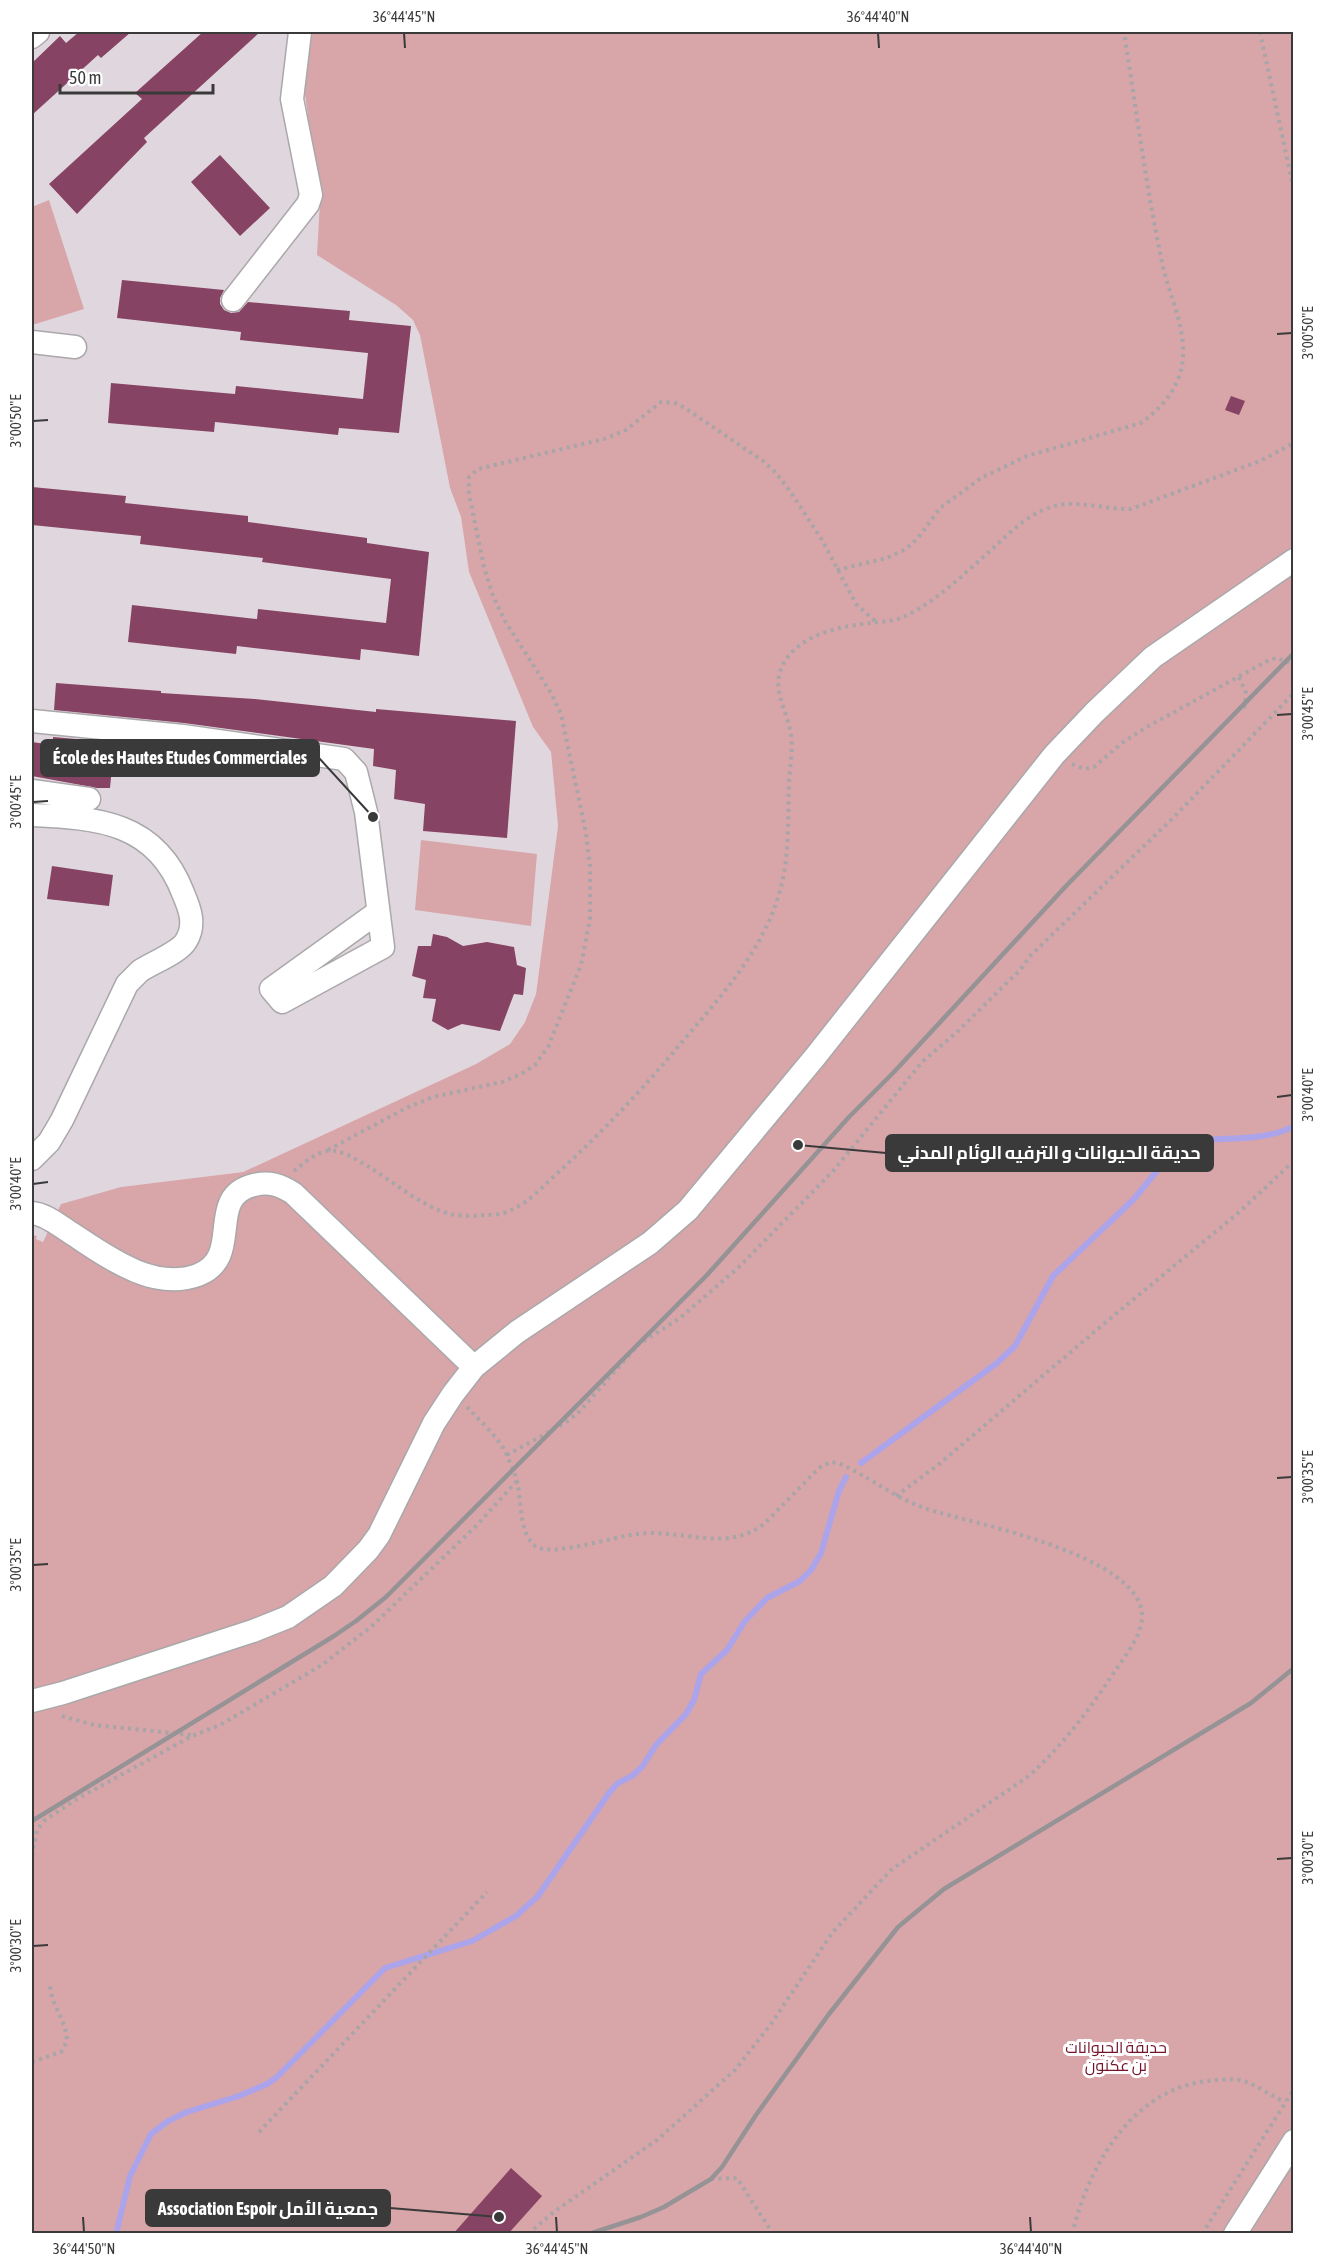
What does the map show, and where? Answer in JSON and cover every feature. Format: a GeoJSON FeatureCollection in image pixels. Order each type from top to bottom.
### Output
{"type":"FeatureCollection","features":[{"type":"Feature","properties":{"kind":"lane"},"geometry":{"type":"LineString","coordinates":[[32,37],[38,32]]}},
{"type":"Feature","properties":{"kind":"lane"},"geometry":{"type":"LineString","coordinates":[[233,300],[308,204],[311,195],[292,99],[300,32]]}},
{"type":"Feature","properties":{"kind":"lane"},"geometry":{"type":"LineString","coordinates":[[32,342],[75,347]]}},
{"type":"Feature","properties":{"kind":"lane"},"geometry":{"type":"LineString","coordinates":[[36,1700],[253,1631],[288,1617],[333,1586],[379,1535],[414,1460],[453,1394],[474,1367],[517,1332],[650,1243],[688,1210],[815,1057],[1054,755],[1138,669],[1293,560]]}},
{"type":"Feature","properties":{"kind":"lane"},"geometry":{"type":"LineString","coordinates":[[32,721],[183,736],[344,759],[356,772],[366,812],[383,947],[282,1002],[271,989],[378,912]]}},
{"type":"Feature","properties":{"kind":"lane"},"geometry":{"type":"LineString","coordinates":[[32,791],[89,799]]}},
{"type":"Feature","properties":{"kind":"lane"},"geometry":{"type":"LineString","coordinates":[[32,815],[82,817],[115,825],[140,837],[159,852],[176,874],[191,913],[192,929],[185,943],[139,972],[127,984],[62,1120],[49,1142],[32,1159]]}},
{"type":"Feature","properties":{"kind":"lane"},"geometry":{"type":"LineString","coordinates":[[32,1212],[53,1221],[97,1250],[132,1269],[153,1277],[170,1280],[200,1274],[212,1266],[219,1257],[223,1247],[226,1210],[237,1193],[264,1183],[281,1186],[293,1192],[474,1367]]}},
{"type":"Feature","properties":{"kind":"lane"},"geometry":{"type":"LineString","coordinates":[[1235,2234],[1293,2141]]}},
{"type":"Feature","properties":{"kind":"path"},"geometry":{"type":"LineString","coordinates":[[837,570],[887,558],[906,549],[918,538],[940,508],[981,478],[1027,456],[1113,433],[1141,423],[1162,405],[1176,383],[1184,357],[1183,334],[1164,274],[1149,200],[1124,32]]}},
{"type":"Feature","properties":{"kind":"path"},"geometry":{"type":"LineString","coordinates":[[1260,32],[1293,191]]}},
{"type":"Feature","properties":{"kind":"path"},"geometry":{"type":"LineString","coordinates":[[281,1186],[309,1159],[406,1108],[434,1096],[502,1082],[535,1065],[548,1047],[581,965],[590,919],[590,866],[586,833],[561,714],[551,693],[505,621],[493,596],[484,567],[469,494],[469,477],[472,473],[478,469],[604,439],[626,430],[661,402],[675,403],[763,461],[776,473],[822,540],[856,604],[876,622]]}},
{"type":"Feature","properties":{"kind":"path"},"geometry":{"type":"LineString","coordinates":[[328,1151],[351,1156],[433,1208],[454,1215],[492,1215],[510,1211],[525,1202],[553,1178],[640,1092],[724,993],[756,947],[770,920],[781,891],[786,857],[791,738],[777,684],[785,661],[795,650],[807,640],[830,632],[896,620],[922,606],[966,573],[1006,535],[1034,514],[1049,507],[1069,505],[1115,510],[1131,509],[1260,461],[1293,443]]}},
{"type":"Feature","properties":{"kind":"path"},"geometry":{"type":"LineString","coordinates":[[1054,755],[1060,756],[1077,768],[1094,767],[1122,743],[1145,728],[1269,660],[1277,658],[1288,663]]}},
{"type":"Feature","properties":{"kind":"path"},"geometry":{"type":"LineString","coordinates":[[1239,677],[1246,693],[1244,710]]}},
{"type":"Feature","properties":{"kind":"path"},"geometry":{"type":"LineString","coordinates":[[507,1455],[565,1423],[580,1411],[639,1344],[680,1318],[740,1267],[834,1170],[922,1062],[958,1031],[1021,969],[1030,956],[1173,818],[1293,693]]}},
{"type":"Feature","properties":{"kind":"path"},"geometry":{"type":"LineString","coordinates":[[896,1496],[938,1465],[1237,1214],[1293,1161]]}},
{"type":"Feature","properties":{"kind":"path"},"geometry":{"type":"LineString","coordinates":[[453,1394],[483,1423],[502,1446],[517,1481],[527,1536],[536,1547],[545,1551],[556,1551],[609,1538],[646,1533],[728,1539],[741,1537],[765,1523],[819,1468],[830,1462],[848,1467],[896,1496],[927,1509],[1066,1549],[1104,1569],[1125,1584],[1135,1594],[1142,1617],[1133,1643],[1096,1701],[1046,1761],[1021,1782],[892,1869],[832,1934],[771,2024],[735,2070],[657,2140],[589,2187],[528,2234]]}},
{"type":"Feature","properties":{"kind":"path"},"geometry":{"type":"LineString","coordinates":[[32,1856],[37,1830],[55,1813],[77,1798],[192,1736],[220,1725],[322,1665],[372,1626],[476,1526],[517,1481]]}},
{"type":"Feature","properties":{"kind":"path"},"geometry":{"type":"LineString","coordinates":[[36,1700],[60,1715],[75,1721],[192,1736]]}},
{"type":"Feature","properties":{"kind":"path"},"geometry":{"type":"LineString","coordinates":[[259,2132],[487,1892]]}},
{"type":"Feature","properties":{"kind":"path"},"geometry":{"type":"LineString","coordinates":[[32,2062],[60,2052],[67,2041],[63,2018],[52,2001],[50,1983]]}},
{"type":"Feature","properties":{"kind":"path"},"geometry":{"type":"LineString","coordinates":[[1072,2234],[1079,2204],[1099,2162],[1129,2120],[1161,2096],[1188,2083],[1221,2079],[1243,2081],[1285,2102]]}},
{"type":"Feature","properties":{"kind":"path"},"geometry":{"type":"LineString","coordinates":[[1202,2234],[1293,2089]]}},
{"type":"Feature","properties":{"kind":"path"},"geometry":{"type":"LineString","coordinates":[[711,2179],[737,2178],[773,2234]]}},
{"type":"Feature","properties":{"kind":"path"},"geometry":{"type":"LineString","coordinates":[[194,2234],[199,2218]]}},
{"type":"Feature","properties":{"kind":"shaded area"},"geometry":{"type":"Polygon","coordinates":[[[32,32],[308,32],[305,101],[320,202],[396,305],[413,320],[421,335],[450,488],[461,517],[469,572],[533,727],[551,752],[558,826],[536,994],[525,1022],[510,1044],[476,1064],[243,1172],[121,1187],[61,1204],[43,1242],[35,1239],[37,1236],[32,1235],[32,32]]]}},
{"type":"Feature","properties":{"kind":"green space","name":"حديقة الحيوانات بن عكنون"},"geometry":{"type":"Polygon","coordinates":[[[308,32],[1293,32],[1293,2233],[32,2234],[32,1235],[37,1236],[36,1239],[43,1242],[61,1204],[121,1187],[243,1172],[476,1064],[510,1044],[525,1022],[536,994],[558,826],[551,752],[533,727],[469,572],[461,517],[450,488],[420,335],[413,320],[396,305],[317,255],[320,202],[304,88],[308,32]]]}},
{"type":"Feature","properties":{"kind":"green space"},"geometry":{"type":"Polygon","coordinates":[[[49,200],[84,309],[32,325],[32,207],[49,200]]]}},
{"type":"Feature","properties":{"kind":"green space"},"geometry":{"type":"Polygon","coordinates":[[[421,840],[537,854],[531,926],[415,910],[421,840]]]}},
{"type":"Feature","properties":{"kind":"building"},"geometry":{"type":"Polygon","coordinates":[[[79,32],[131,32],[101,58],[98,55],[32,115],[32,63],[60,36],[66,43],[79,32]]]}},
{"type":"Feature","properties":{"kind":"building"},"geometry":{"type":"Polygon","coordinates":[[[203,32],[260,32],[144,138],[147,142],[77,214],[49,184],[142,99],[135,93],[203,32]]]}},
{"type":"Feature","properties":{"kind":"building"},"geometry":{"type":"Polygon","coordinates":[[[220,155],[270,208],[240,236],[191,182],[220,155]]]}},
{"type":"Feature","properties":{"kind":"building"},"geometry":{"type":"Polygon","coordinates":[[[122,280],[224,290],[220,304],[224,310],[231,313],[239,312],[248,302],[350,311],[349,320],[411,326],[399,433],[339,428],[338,435],[215,422],[214,432],[108,423],[111,383],[235,394],[236,386],[363,399],[368,353],[240,340],[241,332],[117,318],[122,280]]]}},
{"type":"Feature","properties":{"kind":"building"},"geometry":{"type":"Polygon","coordinates":[[[1231,396],[1245,401],[1239,415],[1225,410],[1231,396]]]}},
{"type":"Feature","properties":{"kind":"building"},"geometry":{"type":"Polygon","coordinates":[[[32,487],[126,496],[125,503],[248,516],[248,522],[367,538],[367,543],[429,552],[419,656],[361,649],[360,660],[237,646],[236,654],[128,642],[132,605],[257,619],[258,609],[386,623],[391,579],[262,562],[263,558],[140,544],[141,536],[32,525],[32,487]]]}},
{"type":"Feature","properties":{"kind":"building"},"geometry":{"type":"Polygon","coordinates":[[[56,683],[255,699],[376,712],[376,709],[516,721],[507,838],[423,831],[425,804],[394,799],[396,770],[373,766],[374,749],[184,723],[54,710],[56,683]]]}},
{"type":"Feature","properties":{"kind":"building"},"geometry":{"type":"Polygon","coordinates":[[[53,737],[99,741],[100,757],[113,758],[110,788],[97,788],[32,776],[32,742],[53,745],[53,737]]]}},
{"type":"Feature","properties":{"kind":"building"},"geometry":{"type":"Polygon","coordinates":[[[52,866],[113,875],[109,906],[47,899],[52,866]]]}},
{"type":"Feature","properties":{"kind":"building"},"geometry":{"type":"Polygon","coordinates":[[[433,934],[447,937],[463,946],[487,942],[514,947],[517,965],[526,968],[523,995],[514,994],[500,1031],[462,1024],[448,1030],[432,1021],[436,999],[423,998],[426,980],[412,976],[418,946],[431,946],[433,934]]]}},
{"type":"Feature","properties":{"kind":"building"},"geometry":{"type":"Polygon","coordinates":[[[511,2168],[542,2196],[508,2234],[453,2234],[511,2168]]]}},
{"type":"Feature","properties":{"kind":"waterway"},"geometry":{"type":"LineString","coordinates":[[861,1463],[997,1363],[1015,1346],[1053,1276],[1134,1199],[1174,1150],[1183,1143],[1194,1140],[1259,1136],[1294,1126]]}},
{"type":"Feature","properties":{"kind":"waterway"},"geometry":{"type":"LineString","coordinates":[[116,2234],[130,2176],[151,2134],[168,2121],[187,2112],[239,2096],[277,2077],[385,1968],[472,1941],[516,1916],[538,1896],[609,1793],[618,1783],[632,1776],[642,1767],[656,1745],[686,1714],[694,1700],[701,1674],[727,1650],[745,1621],[767,1598],[800,1581],[811,1570],[821,1553],[839,1491],[846,1477]]}},
{"type":"Feature","properties":{"kind":"railway"},"geometry":{"type":"LineString","coordinates":[[32,1821],[334,1636],[386,1597],[707,1275],[849,1117],[894,1072],[1066,886],[1294,653]]}},
{"type":"Feature","properties":{"kind":"railway"},"geometry":{"type":"LineString","coordinates":[[589,2234],[664,2207],[711,2179],[722,2167],[756,2115],[829,2014],[898,1927],[944,1889],[1251,1703],[1294,1668]]}},
{"type":"Feature","properties":{"kind":"place","name":"École des Hautes Etudes Commerciales"},"geometry":{"type":"Point","coordinates":[373,817]}},
{"type":"Feature","properties":{"kind":"place","name":"حديقة الحيوانات و الترفيه الوئام المدني"},"geometry":{"type":"Point","coordinates":[798,1145]}},
{"type":"Feature","properties":{"kind":"place","name":"Association Espoir جمعية الأمل"},"geometry":{"type":"Point","coordinates":[499,2217]}}]}
